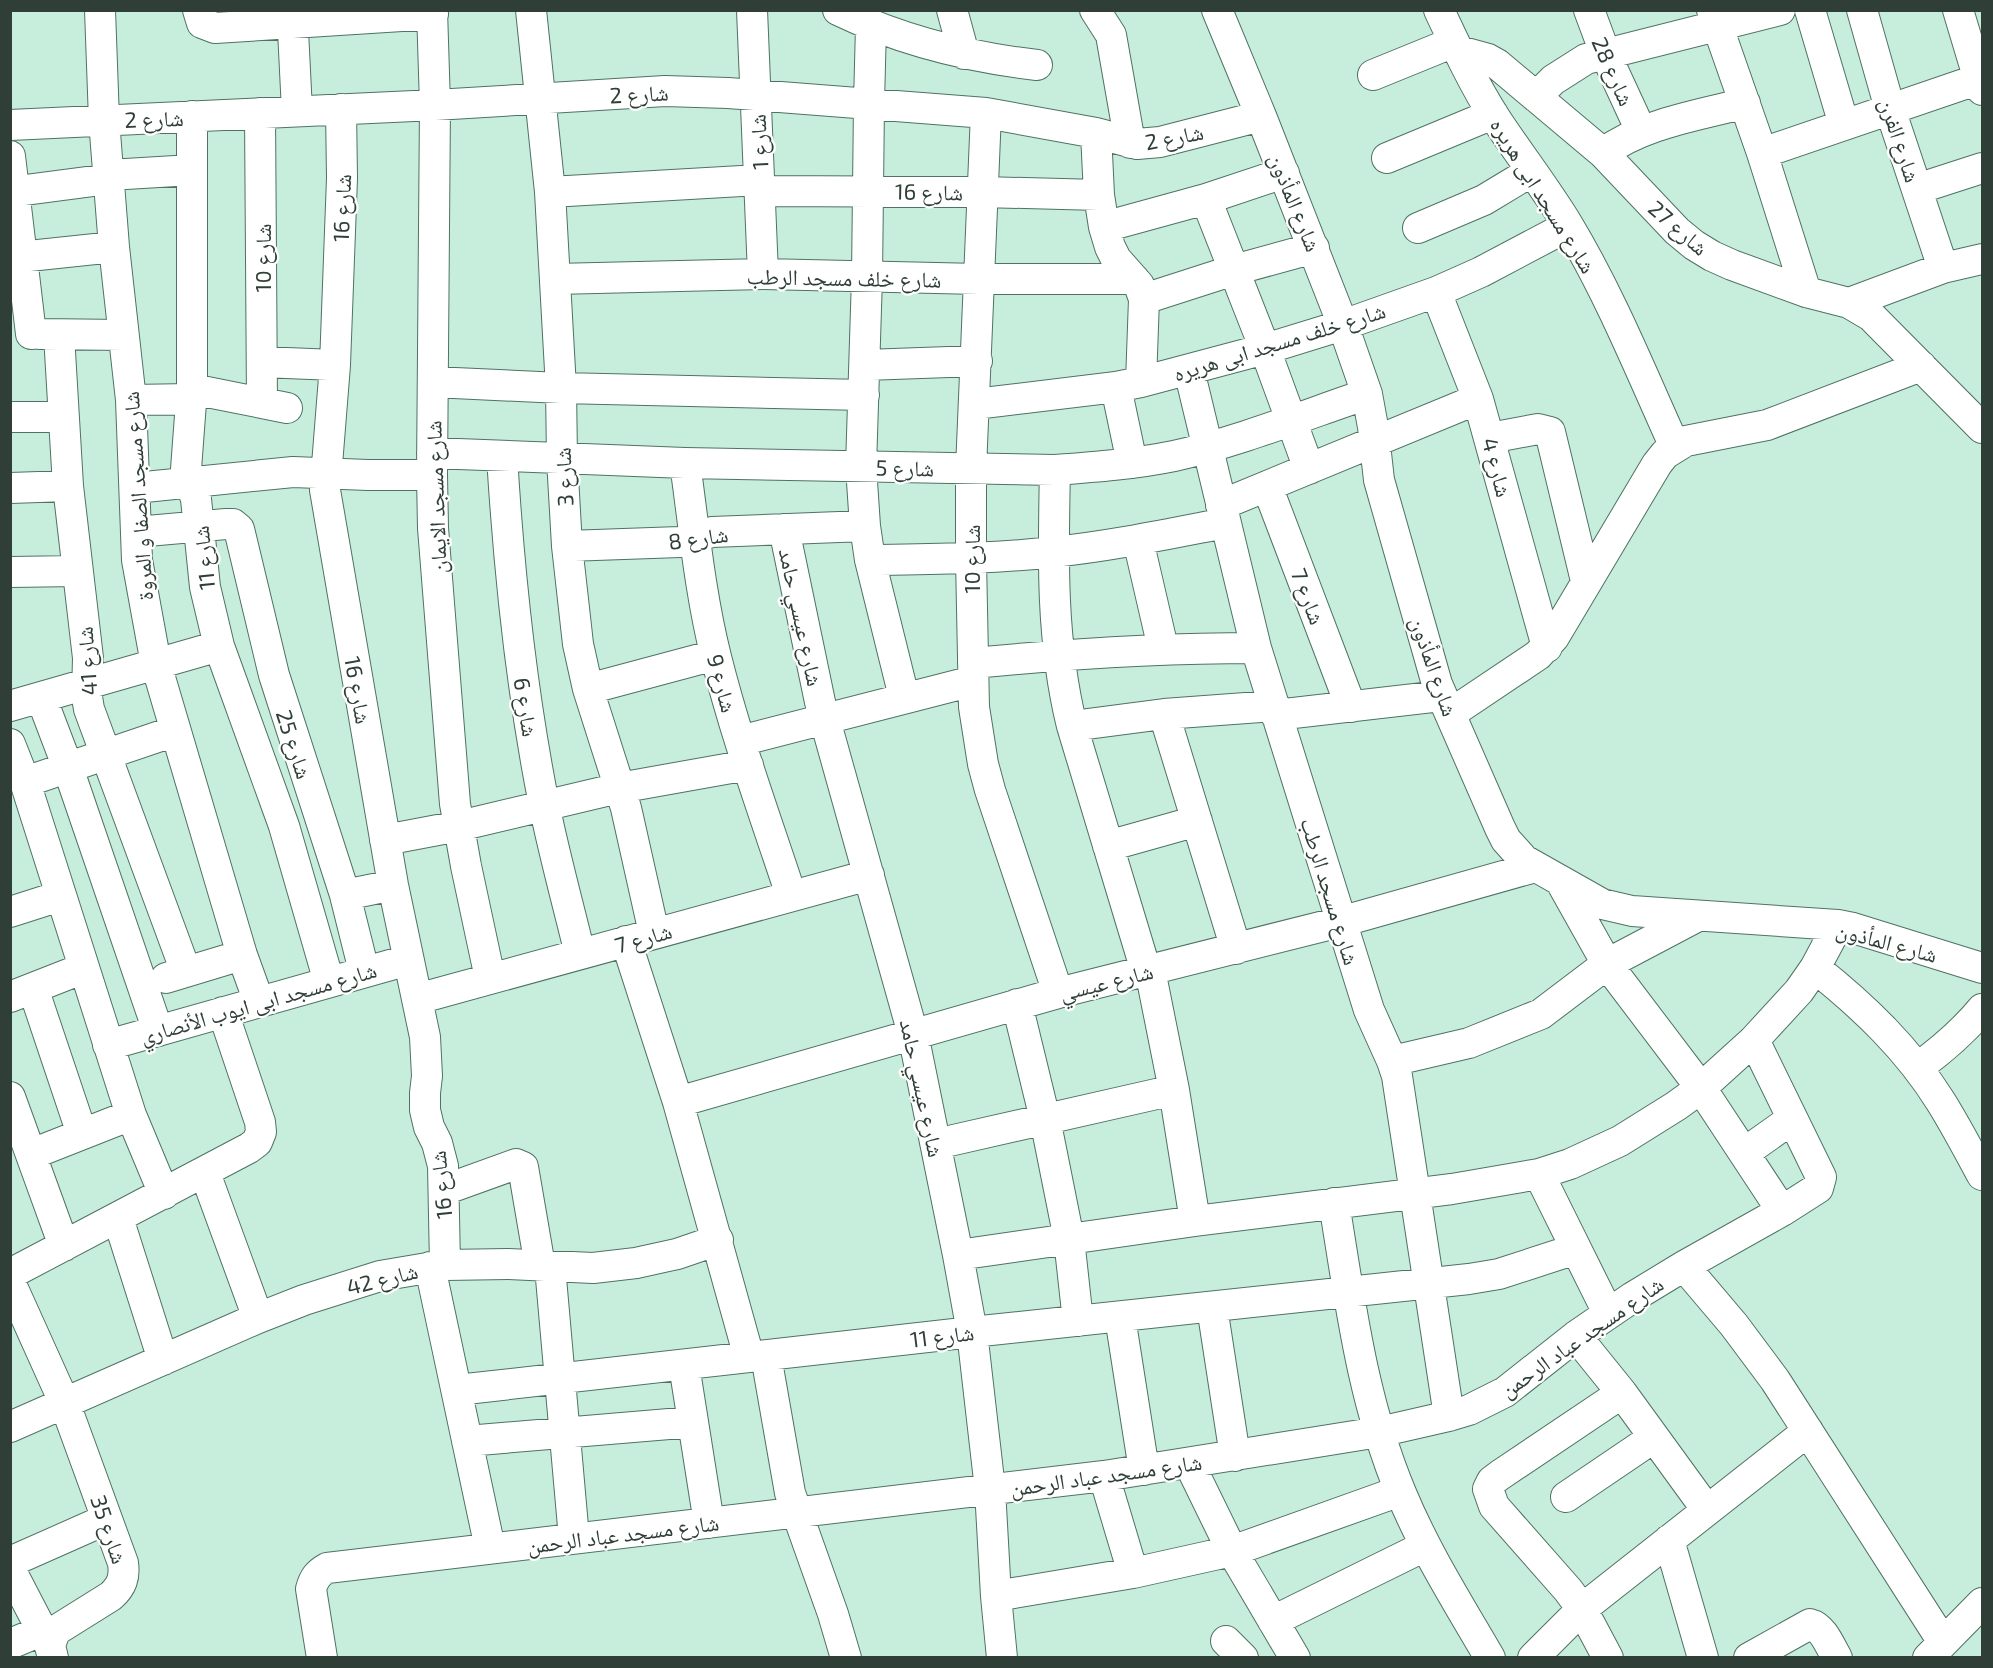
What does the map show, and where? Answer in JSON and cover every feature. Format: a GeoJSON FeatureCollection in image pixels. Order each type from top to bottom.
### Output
{"type":"FeatureCollection","features":[{"type":"Feature","properties":{"kind":"street","name":"شارع مسجد الصفا و المروة"},"geometry":{"type":"LineString","coordinates":[[100,10],[104,120],[114,246],[131,400],[140,583],[156,664],[175,732],[242,955],[259,1002]]}},
{"type":"Feature","properties":{"kind":"street"},"geometry":{"type":"LineString","coordinates":[[198,10],[202,23],[215,28],[292,17],[432,12]]}},
{"type":"Feature","properties":{"kind":"street","name":"شارع 3"},"geometry":{"type":"LineString","coordinates":[[531,10],[550,192],[567,546],[578,644],[588,689],[626,808],[654,933]]}},
{"type":"Feature","properties":{"kind":"street","name":"شارع 1"},"geometry":{"type":"LineString","coordinates":[[752,10],[763,274]]}},
{"type":"Feature","properties":{"kind":"street"},"geometry":{"type":"LineString","coordinates":[[838,10],[871,26],[919,42],[964,54],[1037,65]]}},
{"type":"Feature","properties":{"kind":"street"},"geometry":{"type":"LineString","coordinates":[[952,10],[964,54]]}},
{"type":"Feature","properties":{"kind":"street","name":"شارع المأذون"},"geometry":{"type":"LineString","coordinates":[[1217,10],[1343,325],[1367,394],[1379,480],[1445,705],[1506,840],[1524,860],[1535,867],[1602,904],[1615,908],[1838,925],[1983,968]]}},
{"type":"Feature","properties":{"kind":"street","name":"شارع مسجد ابى هريره"},"geometry":{"type":"LineString","coordinates":[[1439,10],[1456,47],[1493,114],[1568,226],[1602,289],[1675,447]]}},
{"type":"Feature","properties":{"kind":"street","name":"شارع 28"},"geometry":{"type":"LineString","coordinates":[[1589,10],[1605,53],[1641,131]]}},
{"type":"Feature","properties":{"kind":"street"},"geometry":{"type":"LineString","coordinates":[[1536,97],[1553,80],[1586,59],[1715,18],[1780,10]]}},
{"type":"Feature","properties":{"kind":"street"},"geometry":{"type":"LineString","coordinates":[[1810,10],[1844,125]]}},
{"type":"Feature","properties":{"kind":"street","name":"شارع الفرن"},"geometry":{"type":"LineString","coordinates":[[1862,10],[1890,109],[1943,268]]}},
{"type":"Feature","properties":{"kind":"street"},"geometry":{"type":"LineString","coordinates":[[1762,153],[1890,109],[1981,82],[1958,10]]}},
{"type":"Feature","properties":{"kind":"street","name":"شارع مسجد الايمان"},"geometry":{"type":"LineString","coordinates":[[432,12],[435,105],[433,528],[453,781],[459,826],[490,978]]}},
{"type":"Feature","properties":{"kind":"street"},"geometry":{"type":"LineString","coordinates":[[1106,13],[1130,143]]}},
{"type":"Feature","properties":{"kind":"street"},"geometry":{"type":"LineString","coordinates":[[292,17],[297,111]]}},
{"type":"Feature","properties":{"kind":"street"},"geometry":{"type":"LineString","coordinates":[[1715,18],[1762,153],[1806,292]]}},
{"type":"Feature","properties":{"kind":"street"},"geometry":{"type":"LineString","coordinates":[[871,26],[861,467],[870,560],[904,698]]}},
{"type":"Feature","properties":{"kind":"street"},"geometry":{"type":"LineString","coordinates":[[1373,75],[1456,47]]}},
{"type":"Feature","properties":{"kind":"street","name":"شارع 27"},"geometry":{"type":"LineString","coordinates":[[1456,47],[1497,64],[1603,153],[1677,231],[1694,245],[1712,256],[1806,292],[1849,303],[1871,316],[1983,428]]}},
{"type":"Feature","properties":{"kind":"street","name":"شارع 2"},"geometry":{"type":"LineString","coordinates":[[10,125],[435,105],[665,91],[755,95],[986,113],[1096,133],[1130,143],[1147,144],[1261,116]]}},
{"type":"Feature","properties":{"kind":"street"},"geometry":{"type":"LineString","coordinates":[[1603,153],[1616,143],[1641,131],[1745,103]]}},
{"type":"Feature","properties":{"kind":"street","name":"شارع 16"},"geometry":{"type":"LineString","coordinates":[[341,109],[342,178],[336,365],[325,473],[327,511],[393,885],[425,1037],[427,1056],[425,1110],[443,1166],[444,1190],[437,1266],[457,1390],[490,1548]]}},
{"type":"Feature","properties":{"kind":"street","name":"شارع 10"},"geometry":{"type":"LineString","coordinates":[[192,394],[274,405],[262,362],[260,113]]}},
{"type":"Feature","properties":{"kind":"street","name":"شارع 10"},"geometry":{"type":"LineString","coordinates":[[986,113],[971,469],[973,672],[978,740],[999,820],[1058,993]]}},
{"type":"Feature","properties":{"kind":"street"},"geometry":{"type":"LineString","coordinates":[[1387,158],[1493,114]]}},
{"type":"Feature","properties":{"kind":"street","name":"شارع 11"},"geometry":{"type":"LineString","coordinates":[[192,116],[192,394],[186,469],[196,499],[212,525],[205,587],[219,646],[273,791],[329,982]]}},
{"type":"Feature","properties":{"kind":"street"},"geometry":{"type":"LineString","coordinates":[[1096,133],[1099,195],[1104,227],[1116,259],[1139,289],[1128,385],[1132,463]]}},
{"type":"Feature","properties":{"kind":"street","name":"شارع 41"},"geometry":{"type":"LineString","coordinates":[[10,156],[16,257],[33,334],[63,417],[68,486],[88,658],[89,709],[186,972]]}},
{"type":"Feature","properties":{"kind":"street"},"geometry":{"type":"LineString","coordinates":[[1917,189],[1983,168]]}},
{"type":"Feature","properties":{"kind":"street"},"geometry":{"type":"LineString","coordinates":[[12,192],[109,177],[192,170]]}},
{"type":"Feature","properties":{"kind":"street"},"geometry":{"type":"LineString","coordinates":[[1418,228],[1484,200],[1532,171]]}},
{"type":"Feature","properties":{"kind":"street"},"geometry":{"type":"LineString","coordinates":[[1104,227],[1206,199],[1284,173]]}},
{"type":"Feature","properties":{"kind":"street","name":"شارع 16"},"geometry":{"type":"LineString","coordinates":[[550,192],[760,186],[1099,195]]}},
{"type":"Feature","properties":{"kind":"street"},"geometry":{"type":"LineString","coordinates":[[1206,199],[1309,469]]}},
{"type":"Feature","properties":{"kind":"street","name":"شارع خلف مسجد ابى هريره"},"geometry":{"type":"LineString","coordinates":[[975,404],[1128,385],[1265,349],[1343,325],[1436,292],[1481,272],[1568,226]]}},
{"type":"Feature","properties":{"kind":"street"},"geometry":{"type":"LineString","coordinates":[[16,257],[114,246]]}},
{"type":"Feature","properties":{"kind":"street","name":"شارع خلف مسجد الرطب"},"geometry":{"type":"LineString","coordinates":[[555,279],[763,274],[979,279],[1139,289],[1233,270],[1314,248]]}},
{"type":"Feature","properties":{"kind":"street"},"geometry":{"type":"LineString","coordinates":[[1849,303],[1943,268],[1983,259]]}},
{"type":"Feature","properties":{"kind":"street","name":"شارع 4"},"geometry":{"type":"LineString","coordinates":[[1436,292],[1478,399],[1547,647]]}},
{"type":"Feature","properties":{"kind":"street"},"geometry":{"type":"LineString","coordinates":[[33,334],[123,335]]}},
{"type":"Feature","properties":{"kind":"street"},"geometry":{"type":"LineString","coordinates":[[864,365],[977,361]]}},
{"type":"Feature","properties":{"kind":"street"},"geometry":{"type":"LineString","coordinates":[[262,362],[336,365]]}},
{"type":"Feature","properties":{"kind":"street"},"geometry":{"type":"LineString","coordinates":[[1072,726],[1164,714],[1445,705],[1547,647],[1658,464],[1675,447],[1699,438],[1767,425],[1921,366]]}},
{"type":"Feature","properties":{"kind":"street","name":"شارع مسجد الرطب"},"geometry":{"type":"LineString","coordinates":[[1189,370],[1256,648],[1340,922],[1371,1016],[1392,1061],[1400,1092],[1449,1416]]}},
{"type":"Feature","properties":{"kind":"street"},"geometry":{"type":"LineString","coordinates":[[433,382],[561,388],[864,395]]}},
{"type":"Feature","properties":{"kind":"street"},"geometry":{"type":"LineString","coordinates":[[131,400],[192,394]]}},
{"type":"Feature","properties":{"kind":"street","name":"شارع 5"},"geometry":{"type":"LineString","coordinates":[[135,488],[266,474],[325,473],[502,456],[685,463],[1055,470],[1132,463],[1173,456],[1208,447],[1367,394]]}},
{"type":"Feature","properties":{"kind":"street"},"geometry":{"type":"LineString","coordinates":[[870,560],[971,559],[1053,552],[1138,540],[1223,514],[1267,486],[1478,399]]}},
{"type":"Feature","properties":{"kind":"street"},"geometry":{"type":"LineString","coordinates":[[10,417],[63,417]]}},
{"type":"Feature","properties":{"kind":"street"},"geometry":{"type":"LineString","coordinates":[[1490,438],[1538,429],[1550,432],[1586,581]]}},
{"type":"Feature","properties":{"kind":"street","name":"شارع 6"},"geometry":{"type":"LineString","coordinates":[[502,456],[506,525],[521,665],[544,805],[580,954]]}},
{"type":"Feature","properties":{"kind":"street","name":"شارع 9"},"geometry":{"type":"LineString","coordinates":[[685,463],[703,599],[715,655],[744,753],[791,895]]}},
{"type":"Feature","properties":{"kind":"street"},"geometry":{"type":"LineString","coordinates":[[1055,470],[1053,552],[1058,655],[1063,691],[1108,846],[1148,970],[1174,1090],[1196,1221]]}},
{"type":"Feature","properties":{"kind":"street"},"geometry":{"type":"LineString","coordinates":[[10,488],[68,486]]}},
{"type":"Feature","properties":{"kind":"street","name":"شارع 7"},"geometry":{"type":"LineString","coordinates":[[1267,486],[1351,707]]}},
{"type":"Feature","properties":{"kind":"street","name":"شارع 25"},"geometry":{"type":"LineString","coordinates":[[212,525],[233,524],[243,537],[274,675],[345,895],[364,971]]}},
{"type":"Feature","properties":{"kind":"street"},"geometry":{"type":"LineString","coordinates":[[136,532],[212,525]]}},
{"type":"Feature","properties":{"kind":"street","name":"شارع 8"},"geometry":{"type":"LineString","coordinates":[[567,546],[680,542],[712,532],[865,526]]}},
{"type":"Feature","properties":{"kind":"street","name":"شارع عيسي حامد"},"geometry":{"type":"LineString","coordinates":[[784,529],[824,719],[913,1034],[958,1255],[972,1332],[990,1489],[1002,1658]]}},
{"type":"Feature","properties":{"kind":"street"},"geometry":{"type":"LineString","coordinates":[[1138,540],[1163,648]]}},
{"type":"Feature","properties":{"kind":"street"},"geometry":{"type":"LineString","coordinates":[[10,573],[77,571]]}},
{"type":"Feature","properties":{"kind":"street"},"geometry":{"type":"LineString","coordinates":[[10,706],[219,646]]}},
{"type":"Feature","properties":{"kind":"street"},"geometry":{"type":"LineString","coordinates":[[385,840],[459,826],[620,788],[744,753],[824,719],[904,698],[973,672],[1058,655],[1163,648],[1256,648]]}},
{"type":"Feature","properties":{"kind":"street"},"geometry":{"type":"LineString","coordinates":[[588,689],[715,655]]}},
{"type":"Feature","properties":{"kind":"street"},"geometry":{"type":"LineString","coordinates":[[41,697],[68,768],[158,1031]]}},
{"type":"Feature","properties":{"kind":"street"},"geometry":{"type":"LineString","coordinates":[[1164,714],[1236,949]]}},
{"type":"Feature","properties":{"kind":"street"},"geometry":{"type":"LineString","coordinates":[[25,782],[175,732]]}},
{"type":"Feature","properties":{"kind":"street"},"geometry":{"type":"LineString","coordinates":[[10,744],[25,782],[131,1115],[164,1194]]}},
{"type":"Feature","properties":{"kind":"street"},"geometry":{"type":"LineString","coordinates":[[1108,846],[1197,821]]}},
{"type":"Feature","properties":{"kind":"street","name":"شارع عيسي"},"geometry":{"type":"LineString","coordinates":[[678,1102],[1017,1004],[1340,922],[1535,867]]}},
{"type":"Feature","properties":{"kind":"street","name":"شارع 7"},"geometry":{"type":"LineString","coordinates":[[417,999],[869,875]]}},
{"type":"Feature","properties":{"kind":"street"},"geometry":{"type":"LineString","coordinates":[[1561,882],[1607,964],[1701,1088],[1782,1211]]}},
{"type":"Feature","properties":{"kind":"street"},"geometry":{"type":"LineString","coordinates":[[345,895],[393,885]]}},
{"type":"Feature","properties":{"kind":"street"},"geometry":{"type":"LineString","coordinates":[[10,912],[60,896]]}},
{"type":"Feature","properties":{"kind":"street"},"geometry":{"type":"LineString","coordinates":[[1392,1061],[1469,1043],[1516,1026],[1541,1014],[1607,964],[1698,916]]}},
{"type":"Feature","properties":{"kind":"street"},"geometry":{"type":"LineString","coordinates":[[958,1255],[1196,1221],[1487,1184],[1539,1174],[1586,1158],[1620,1142],[1676,1106],[1701,1088],[1754,1040],[1799,991],[1815,968],[1838,925]]}},
{"type":"Feature","properties":{"kind":"street"},"geometry":{"type":"LineString","coordinates":[[626,941],[678,1102],[718,1240],[758,1356],[796,1512],[833,1614],[846,1658]]}},
{"type":"Feature","properties":{"kind":"street"},"geometry":{"type":"LineString","coordinates":[[143,984],[242,955]]}},
{"type":"Feature","properties":{"kind":"street","name":"شارع مسجد ابى ايوب الأنصاري"},"geometry":{"type":"LineString","coordinates":[[108,1045],[408,960]]}},
{"type":"Feature","properties":{"kind":"street"},"geometry":{"type":"LineString","coordinates":[[82,1134],[22,993],[84,968]]}},
{"type":"Feature","properties":{"kind":"street"},"geometry":{"type":"LineString","coordinates":[[1815,968],[1870,1014],[1917,1068],[1941,1102],[1983,1175]]}},
{"type":"Feature","properties":{"kind":"street"},"geometry":{"type":"LineString","coordinates":[[1017,1004],[1045,1119],[1069,1239],[1078,1321]]}},
{"type":"Feature","properties":{"kind":"street"},"geometry":{"type":"LineString","coordinates":[[1917,1068],[1943,1049],[1983,1009]]}},
{"type":"Feature","properties":{"kind":"street"},"geometry":{"type":"LineString","coordinates":[[10,1274],[205,1173],[257,1142],[261,1132],[260,1122],[223,1012]]}},
{"type":"Feature","properties":{"kind":"street"},"geometry":{"type":"LineString","coordinates":[[1744,1153],[1792,1119],[1754,1040]]}},
{"type":"Feature","properties":{"kind":"street"},"geometry":{"type":"LineString","coordinates":[[936,1144],[1174,1090]]}},
{"type":"Feature","properties":{"kind":"street"},"geometry":{"type":"LineString","coordinates":[[10,1097],[23,1145],[64,1246]]}},
{"type":"Feature","properties":{"kind":"street"},"geometry":{"type":"LineString","coordinates":[[23,1145],[82,1134],[131,1115]]}},
{"type":"Feature","properties":{"kind":"street","name":"شارع مسجد عباد الرحمن"},"geometry":{"type":"LineString","coordinates":[[322,1658],[311,1589],[320,1572],[327,1568],[1104,1476],[1379,1432],[1468,1410],[1505,1392],[1608,1313],[1818,1188],[1821,1177],[1792,1119]]}},
{"type":"Feature","properties":{"kind":"street"},"geometry":{"type":"LineString","coordinates":[[444,1190],[516,1164],[523,1167],[545,1266],[560,1379],[574,1538]]}},
{"type":"Feature","properties":{"kind":"street"},"geometry":{"type":"LineString","coordinates":[[205,1173],[258,1318]]}},
{"type":"Feature","properties":{"kind":"street"},"geometry":{"type":"LineString","coordinates":[[1539,1174],[1608,1313]]}},
{"type":"Feature","properties":{"kind":"street"},"geometry":{"type":"LineString","coordinates":[[1334,1203],[1356,1342],[1379,1432],[1400,1491],[1425,1546],[1490,1658]]}},
{"type":"Feature","properties":{"kind":"street"},"geometry":{"type":"LineString","coordinates":[[118,1218],[163,1360]]}},
{"type":"Feature","properties":{"kind":"street","name":"شارع 42"},"geometry":{"type":"LineString","coordinates":[[10,1427],[258,1318],[380,1276],[437,1266],[508,1264],[593,1268],[636,1263],[677,1254],[718,1240]]}},
{"type":"Feature","properties":{"kind":"street","name":"شارع 11"},"geometry":{"type":"LineString","coordinates":[[457,1390],[1429,1283],[1499,1274],[1576,1249]]}},
{"type":"Feature","properties":{"kind":"street"},"geometry":{"type":"LineString","coordinates":[[1684,1266],[1756,1352],[1808,1431],[1936,1650],[1983,1604]]}},
{"type":"Feature","properties":{"kind":"street","name":"شارع 35"},"geometry":{"type":"LineString","coordinates":[[10,1282],[65,1404],[123,1563],[123,1581],[118,1590],[58,1628],[48,1645]]}},
{"type":"Feature","properties":{"kind":"street"},"geometry":{"type":"LineString","coordinates":[[1212,1307],[1235,1456]]}},
{"type":"Feature","properties":{"kind":"street"},"geometry":{"type":"LineString","coordinates":[[1120,1317],[1144,1470]]}},
{"type":"Feature","properties":{"kind":"street"},"geometry":{"type":"LineString","coordinates":[[1576,1336],[1622,1393],[1707,1510]]}},
{"type":"Feature","properties":{"kind":"street"},"geometry":{"type":"LineString","coordinates":[[684,1365],[709,1523]]}},
{"type":"Feature","properties":{"kind":"street"},"geometry":{"type":"LineString","coordinates":[[1608,1658],[1582,1609],[1554,1573],[1499,1513],[1490,1498],[1488,1489],[1492,1481],[1500,1475],[1622,1393]]}},
{"type":"Feature","properties":{"kind":"street"},"geometry":{"type":"LineString","coordinates":[[467,1441],[693,1422]]}},
{"type":"Feature","properties":{"kind":"street"},"geometry":{"type":"LineString","coordinates":[[1533,1658],[1582,1609],[1808,1431]]}},
{"type":"Feature","properties":{"kind":"street"},"geometry":{"type":"LineString","coordinates":[[1566,1497],[1653,1438]]}},
{"type":"Feature","properties":{"kind":"street"},"geometry":{"type":"LineString","coordinates":[[1189,1463],[1232,1551],[1295,1658]]}},
{"type":"Feature","properties":{"kind":"street"},"geometry":{"type":"LineString","coordinates":[[1104,1476],[1133,1573]]}},
{"type":"Feature","properties":{"kind":"street"},"geometry":{"type":"LineString","coordinates":[[996,1596],[1133,1573],[1232,1551],[1400,1491]]}},
{"type":"Feature","properties":{"kind":"street"},"geometry":{"type":"LineString","coordinates":[[10,1562],[107,1519]]}},
{"type":"Feature","properties":{"kind":"street"},"geometry":{"type":"LineString","coordinates":[[1669,1540],[1703,1658]]}},
{"type":"Feature","properties":{"kind":"street"},"geometry":{"type":"LineString","coordinates":[[1273,1621],[1425,1546]]}},
{"type":"Feature","properties":{"kind":"street"},"geometry":{"type":"LineString","coordinates":[[10,1569],[48,1645],[10,1644]]}},
{"type":"Feature","properties":{"kind":"street"},"geometry":{"type":"LineString","coordinates":[[1749,1658],[1810,1624],[1816,1625],[1821,1630],[1837,1658]]}}]}
